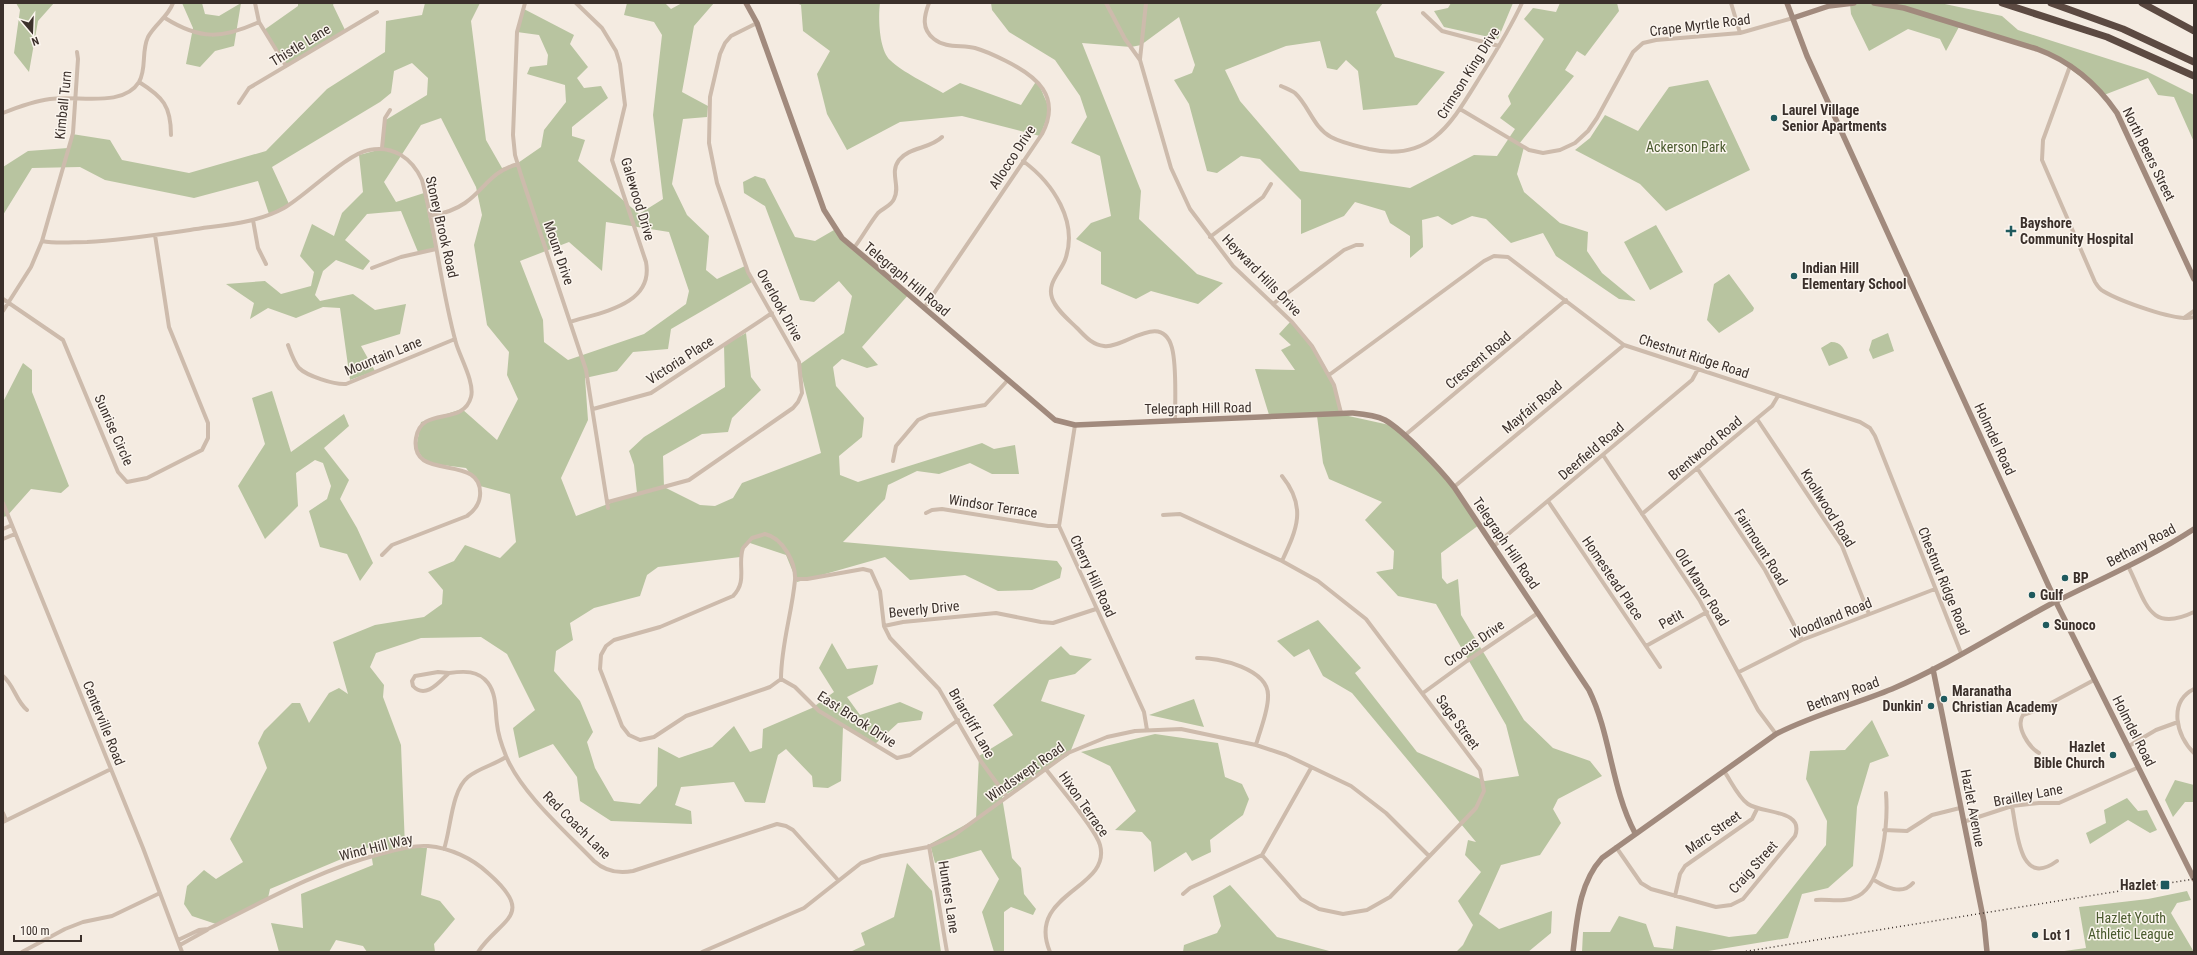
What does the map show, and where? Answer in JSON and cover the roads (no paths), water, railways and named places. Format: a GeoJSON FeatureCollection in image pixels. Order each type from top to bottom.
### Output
{"type":"FeatureCollection","features":[{"type":"Feature","properties":{"kind":"highway"},"geometry":{"type":"LineString","coordinates":[[2002,3],[2112,39],[2194,76]]}},
{"type":"Feature","properties":{"kind":"highway"},"geometry":{"type":"LineString","coordinates":[[2051,3],[2128,31],[2194,62]]}},
{"type":"Feature","properties":{"kind":"highway"},"geometry":{"type":"LineString","coordinates":[[2142,3],[2194,31]]}},
{"type":"Feature","properties":{"kind":"street"},"geometry":{"type":"LineString","coordinates":[[3,113],[38,101],[76,97],[108,99],[119,98],[132,90],[139,82],[143,71],[144,52],[147,40],[152,30],[165,18],[173,3]]}},
{"type":"Feature","properties":{"kind":"street"},"geometry":{"type":"LineString","coordinates":[[255,3],[259,22],[286,66]]}},
{"type":"Feature","properties":{"kind":"street","name":"Mount Drive"},"geometry":{"type":"LineString","coordinates":[[525,3],[519,20],[516,45],[513,136],[518,164],[586,370],[608,508]]}},
{"type":"Feature","properties":{"kind":"street","name":"Galewood Drive"},"geometry":{"type":"LineString","coordinates":[[570,322],[630,301],[643,288],[647,272],[646,262],[612,160],[625,105],[620,64],[616,51],[602,28],[576,3]]}},
{"type":"Feature","properties":{"kind":"street","name":"Telegraph Hill Road"},"geometry":{"type":"LineString","coordinates":[[746,3],[756,22],[821,204],[837,232],[853,249],[924,308],[1007,381],[1055,420],[1075,425],[1341,413],[1364,414],[1379,418],[1391,424],[1404,436],[1444,474],[1454,487],[1593,697],[1619,794],[1627,819],[1635,833]]}},
{"type":"Feature","properties":{"kind":"street","name":"Allocco Drive"},"geometry":{"type":"LineString","coordinates":[[924,308],[1042,134],[1047,122],[1048,107],[1043,89],[1036,79],[1028,72],[990,53],[969,47],[942,44],[934,40],[927,31],[924,21],[929,3]]}},
{"type":"Feature","properties":{"kind":"street","name":"Heyward Hills Drive"},"geometry":{"type":"LineString","coordinates":[[1106,3],[1125,39],[1140,60],[1177,182],[1190,209],[1233,266],[1306,338],[1329,375],[1339,400],[1341,413]]}},
{"type":"Feature","properties":{"kind":"street","name":"Heyward Hills Drive"},"geometry":{"type":"LineString","coordinates":[[1140,60],[1146,3]]}},
{"type":"Feature","properties":{"kind":"street","name":"Crimson King Drive"},"geometry":{"type":"LineString","coordinates":[[1281,86],[1294,93],[1322,131],[1332,138],[1380,151],[1401,151],[1416,148],[1433,140],[1446,129],[1499,46],[1522,3]]}},
{"type":"Feature","properties":{"kind":"street"},"geometry":{"type":"LineString","coordinates":[[1731,3],[1740,33]]}},
{"type":"Feature","properties":{"kind":"street","name":"Holmdel Road"},"geometry":{"type":"LineString","coordinates":[[1787,3],[1807,56],[2056,602],[2094,680],[2139,766],[2194,880]]}},
{"type":"Feature","properties":{"kind":"street"},"geometry":{"type":"LineString","coordinates":[[1793,18],[1829,6],[1854,3]]}},
{"type":"Feature","properties":{"kind":"street","name":"North Beers Street"},"geometry":{"type":"LineString","coordinates":[[1874,3],[1904,8],[2048,52],[2091,82],[2107,99],[2117,113],[2194,279]]}},
{"type":"Feature","properties":{"kind":"street","name":"Thistle Lane"},"geometry":{"type":"LineString","coordinates":[[239,103],[249,88],[377,12]]}},
{"type":"Feature","properties":{"kind":"street"},"geometry":{"type":"LineString","coordinates":[[1422,13],[1442,31],[1499,46]]}},
{"type":"Feature","properties":{"kind":"street"},"geometry":{"type":"LineString","coordinates":[[165,18],[189,31],[212,35],[235,32],[259,22]]}},
{"type":"Feature","properties":{"kind":"street","name":"Crape Myrtle Road"},"geometry":{"type":"LineString","coordinates":[[1460,109],[1529,150],[1543,153],[1560,150],[1575,143],[1588,131],[1597,118],[1633,52],[1643,43],[1656,40],[1740,33],[1793,18]]}},
{"type":"Feature","properties":{"kind":"street","name":"Overlook Drive"},"geometry":{"type":"LineString","coordinates":[[608,502],[689,480],[795,406],[802,393],[799,362],[748,272],[719,191],[711,159],[708,127],[713,80],[723,46],[731,36],[756,22]]}},
{"type":"Feature","properties":{"kind":"street","name":"Kimball Turn"},"geometry":{"type":"LineString","coordinates":[[42,241],[73,132],[78,59],[77,52]]}},
{"type":"Feature","properties":{"kind":"street"},"geometry":{"type":"LineString","coordinates":[[2070,66],[2043,140],[2042,160],[2048,177],[2100,289],[2169,316],[2183,318],[2194,317]]}},
{"type":"Feature","properties":{"kind":"street"},"geometry":{"type":"LineString","coordinates":[[139,82],[157,94],[165,103],[171,120],[171,135]]}},
{"type":"Feature","properties":{"kind":"street"},"geometry":{"type":"LineString","coordinates":[[3,311],[31,267],[42,241],[57,243],[103,241],[155,235],[253,220],[272,213],[291,204],[357,153],[382,148],[385,118],[390,110]]}},
{"type":"Feature","properties":{"kind":"street"},"geometry":{"type":"LineString","coordinates":[[853,249],[877,215],[895,199],[897,190],[894,170],[900,159],[908,153],[934,144],[942,137]]}},
{"type":"Feature","properties":{"kind":"street","name":"Stoney Brook Road"},"geometry":{"type":"LineString","coordinates":[[382,148],[402,155],[415,167],[422,180],[455,339],[472,386],[470,402],[458,413],[434,416],[427,420],[418,431],[416,445],[419,453],[427,462],[437,466],[464,470],[472,475],[479,488],[479,503],[474,511],[467,516],[392,545],[382,554]]}},
{"type":"Feature","properties":{"kind":"street"},"geometry":{"type":"LineString","coordinates":[[1023,161],[1050,185],[1068,225],[1069,240],[1067,254],[1051,284],[1051,294],[1054,302],[1087,338],[1098,345],[1115,346],[1140,333],[1150,331],[1158,332],[1166,338],[1173,352],[1175,421]]}},
{"type":"Feature","properties":{"kind":"street"},"geometry":{"type":"LineString","coordinates":[[430,216],[448,212],[461,206],[500,170],[518,164]]}},
{"type":"Feature","properties":{"kind":"street"},"geometry":{"type":"LineString","coordinates":[[1210,237],[1263,197],[1271,184]]}},
{"type":"Feature","properties":{"kind":"street"},"geometry":{"type":"LineString","coordinates":[[253,220],[258,248],[266,264]]}},
{"type":"Feature","properties":{"kind":"street","name":"Sunrise Circle"},"geometry":{"type":"LineString","coordinates":[[8,303],[63,340],[112,459],[126,482],[137,482],[159,473],[202,450],[209,433],[208,423],[169,327],[155,235]]}},
{"type":"Feature","properties":{"kind":"street"},"geometry":{"type":"LineString","coordinates":[[1273,304],[1344,250],[1356,245],[1362,245]]}},
{"type":"Feature","properties":{"kind":"street"},"geometry":{"type":"LineString","coordinates":[[372,268],[401,257],[436,250]]}},
{"type":"Feature","properties":{"kind":"street","name":"Chestnut Ridge Road"},"geometry":{"type":"LineString","coordinates":[[1329,375],[1484,261],[1494,256],[1504,256],[1511,259],[1624,345],[1860,422],[1872,431],[1961,653]]}},
{"type":"Feature","properties":{"kind":"street"},"geometry":{"type":"LineString","coordinates":[[3,299],[8,303]]}},
{"type":"Feature","properties":{"kind":"street","name":"Crescent Road"},"geometry":{"type":"LineString","coordinates":[[1404,436],[1566,300]]}},
{"type":"Feature","properties":{"kind":"street"},"geometry":{"type":"LineString","coordinates":[[2183,318],[2194,311]]}},
{"type":"Feature","properties":{"kind":"street","name":"Victoria Place"},"geometry":{"type":"LineString","coordinates":[[593,409],[651,393],[772,312]]}},
{"type":"Feature","properties":{"kind":"street","name":"Mountain Lane"},"geometry":{"type":"LineString","coordinates":[[288,345],[295,361],[304,371],[334,384],[344,385],[355,382],[455,339]]}},
{"type":"Feature","properties":{"kind":"street","name":"Mayfair Road"},"geometry":{"type":"LineString","coordinates":[[1454,487],[1624,345]]}},
{"type":"Feature","properties":{"kind":"street","name":"Deerfield Road"},"geometry":{"type":"LineString","coordinates":[[1494,546],[1692,380],[1698,369]]}},
{"type":"Feature","properties":{"kind":"street"},"geometry":{"type":"LineString","coordinates":[[893,461],[896,446],[918,420],[929,416],[985,404],[1007,381]]}},
{"type":"Feature","properties":{"kind":"street","name":"Brentwood Road"},"geometry":{"type":"LineString","coordinates":[[1642,514],[1757,419],[1774,404],[1778,396]]}},
{"type":"Feature","properties":{"kind":"street","name":"Knollwood Road"},"geometry":{"type":"LineString","coordinates":[[1757,419],[1842,546],[1869,614]]}},
{"type":"Feature","properties":{"kind":"street","name":"Cherry Hill Road"},"geometry":{"type":"LineString","coordinates":[[1075,425],[1059,526],[1144,712],[1147,730]]}},
{"type":"Feature","properties":{"kind":"street","name":"Old Manor Road"},"geometry":{"type":"LineString","coordinates":[[1603,455],[1707,612],[1758,710],[1776,734]]}},
{"type":"Feature","properties":{"kind":"street","name":"Fairmount Road"},"geometry":{"type":"LineString","coordinates":[[1697,468],[1765,570],[1802,640]]}},
{"type":"Feature","properties":{"kind":"street"},"geometry":{"type":"LineString","coordinates":[[1282,476],[1292,489],[1298,516],[1296,532],[1282,561]]}},
{"type":"Feature","properties":{"kind":"street","name":"Homestead Place"},"geometry":{"type":"LineString","coordinates":[[1548,501],[1660,667]]}},
{"type":"Feature","properties":{"kind":"street","name":"Centerville Road"},"geometry":{"type":"LineString","coordinates":[[3,503],[160,893],[182,952]]}},
{"type":"Feature","properties":{"kind":"street","name":"Windsor Terrace"},"geometry":{"type":"LineString","coordinates":[[926,513],[932,510],[942,509],[1048,526],[1059,526]]}},
{"type":"Feature","properties":{"kind":"street","name":"Sage Street"},"geometry":{"type":"LineString","coordinates":[[1163,515],[1180,514],[1282,561],[1318,581],[1366,619],[1480,770],[1484,790],[1476,808],[1390,897],[1367,910],[1343,914],[1319,909],[1301,899],[1262,855]]}},
{"type":"Feature","properties":{"kind":"street"},"geometry":{"type":"LineString","coordinates":[[3,529],[12,525]]}},
{"type":"Feature","properties":{"kind":"street","name":"Bethany Road"},"geometry":{"type":"LineString","coordinates":[[1573,952],[1586,882],[1597,863],[1635,833],[1776,734],[1806,720],[1892,689],[1933,669],[2056,602],[2165,548],[2194,529]]}},
{"type":"Feature","properties":{"kind":"street"},"geometry":{"type":"LineString","coordinates":[[3,539],[15,534]]}},
{"type":"Feature","properties":{"kind":"street"},"geometry":{"type":"LineString","coordinates":[[765,534],[778,540],[789,558],[795,579],[781,660],[781,679],[770,688],[686,716],[654,737],[640,740],[629,735],[622,726],[600,669],[600,660],[603,650],[614,640],[660,627],[733,596],[739,589],[742,579],[743,548],[747,541],[756,536],[765,534]]}},
{"type":"Feature","properties":{"kind":"street"},"geometry":{"type":"LineString","coordinates":[[2128,566],[2148,607],[2158,618],[2164,620],[2176,620],[2194,612]]}},
{"type":"Feature","properties":{"kind":"street","name":"Beverly Drive"},"geometry":{"type":"LineString","coordinates":[[795,579],[868,569],[873,573],[880,591],[884,626],[903,622],[996,612],[1041,622],[1053,623],[1096,609]]}},
{"type":"Feature","properties":{"kind":"street","name":"Woodland Road"},"geometry":{"type":"LineString","coordinates":[[1739,672],[1802,640],[1935,589]]}},
{"type":"Feature","properties":{"kind":"street","name":"Petit"},"geometry":{"type":"LineString","coordinates":[[1646,646],[1707,612]]}},
{"type":"Feature","properties":{"kind":"street","name":"Crocus Drive"},"geometry":{"type":"LineString","coordinates":[[1423,693],[1484,649],[1538,613]]}},
{"type":"Feature","properties":{"kind":"street","name":"Briarcliff Lane"},"geometry":{"type":"LineString","coordinates":[[884,626],[895,644],[939,689],[980,760],[1007,797]]}},
{"type":"Feature","properties":{"kind":"street"},"geometry":{"type":"LineString","coordinates":[[1197,658],[1210,658],[1255,672],[1264,683],[1269,696],[1256,745]]}},
{"type":"Feature","properties":{"kind":"street","name":"Hazlet Avenue"},"geometry":{"type":"LineString","coordinates":[[1933,669],[1984,922],[1987,952]]}},
{"type":"Feature","properties":{"kind":"street","name":"Red Coach Lane"},"geometry":{"type":"LineString","coordinates":[[449,673],[433,689],[419,690],[412,684],[413,678],[418,674],[464,671],[474,673],[488,684],[493,694],[497,728],[506,757],[517,777],[531,795],[594,861],[608,870],[621,872],[633,871],[777,824],[786,826],[793,830],[838,880]]}},
{"type":"Feature","properties":{"kind":"street"},"geometry":{"type":"LineString","coordinates":[[3,676],[9,682],[18,701],[27,710]]}},
{"type":"Feature","properties":{"kind":"street","name":"East Brook Drive"},"geometry":{"type":"LineString","coordinates":[[781,679],[795,687],[819,711],[897,758],[910,756],[958,720]]}},
{"type":"Feature","properties":{"kind":"street"},"geometry":{"type":"LineString","coordinates":[[2039,753],[2031,746],[2020,726],[2020,721],[2023,715],[2040,709],[2094,680]]}},
{"type":"Feature","properties":{"kind":"street"},"geometry":{"type":"LineString","coordinates":[[2194,689],[2180,700],[2177,712],[2178,722],[2185,742],[2194,753]]}},
{"type":"Feature","properties":{"kind":"street"},"geometry":{"type":"LineString","coordinates":[[2129,746],[2156,730],[2178,722]]}},
{"type":"Feature","properties":{"kind":"street","name":"Windswept Road"},"geometry":{"type":"LineString","coordinates":[[702,952],[801,910],[814,901],[853,867],[869,859],[929,846],[966,828],[1045,768],[1068,753],[1096,741],[1119,734],[1147,730],[1181,729],[1256,745],[1286,755],[1351,786],[1386,813],[1429,856]]}},
{"type":"Feature","properties":{"kind":"street"},"geometry":{"type":"LineString","coordinates":[[444,849],[456,795],[461,784],[474,773],[506,757]]}},
{"type":"Feature","properties":{"kind":"street","name":"Brailley Lane"},"geometry":{"type":"LineString","coordinates":[[1963,822],[2012,806],[2039,803],[2059,803],[2139,766]]}},
{"type":"Feature","properties":{"kind":"street","name":"Hixon Terrace"},"geometry":{"type":"LineString","coordinates":[[1045,768],[1096,836],[1101,851],[1100,862],[1095,872],[1063,897],[1052,911],[1047,922],[1046,933],[1050,952]]}},
{"type":"Feature","properties":{"kind":"street"},"geometry":{"type":"LineString","coordinates":[[1183,894],[1190,888],[1262,855],[1311,768]]}},
{"type":"Feature","properties":{"kind":"street"},"geometry":{"type":"LineString","coordinates":[[3,813],[5,821],[110,769]]}},
{"type":"Feature","properties":{"kind":"street","name":"Craig Street"},"geometry":{"type":"LineString","coordinates":[[1616,847],[1645,886],[1675,896],[1720,907],[1737,903],[1746,896],[1796,832],[1796,824],[1788,816],[1757,809],[1745,801],[1724,771]]}},
{"type":"Feature","properties":{"kind":"street"},"geometry":{"type":"LineString","coordinates":[[1816,900],[1837,901],[1855,898],[1866,891],[1874,880],[1880,857],[1884,830],[1886,792]]}},
{"type":"Feature","properties":{"kind":"street"},"geometry":{"type":"LineString","coordinates":[[2012,806],[2022,853],[2027,863],[2036,868],[2042,868],[2048,867],[2057,861]]}},
{"type":"Feature","properties":{"kind":"street"},"geometry":{"type":"LineString","coordinates":[[1884,830],[1907,830],[1932,814],[1960,808]]}},
{"type":"Feature","properties":{"kind":"street","name":"Marc Street"},"geometry":{"type":"LineString","coordinates":[[1675,896],[1680,874],[1685,866],[1752,818],[1757,809]]}},
{"type":"Feature","properties":{"kind":"street","name":"Wind Hill Way"},"geometry":{"type":"LineString","coordinates":[[178,940],[199,930],[208,930],[303,882],[350,863],[409,847],[428,846],[444,849],[465,857],[481,866],[506,891],[511,900],[512,910],[509,920],[478,952]]}},
{"type":"Feature","properties":{"kind":"street","name":"Hunters Lane"},"geometry":{"type":"LineString","coordinates":[[929,846],[947,952]]}},
{"type":"Feature","properties":{"kind":"street"},"geometry":{"type":"LineString","coordinates":[[1874,880],[1896,890],[1905,889],[1913,883]]}},
{"type":"Feature","properties":{"kind":"street"},"geometry":{"type":"LineString","coordinates":[[22,952],[65,929],[83,922],[112,916],[160,893]]}},
{"type":"Feature","properties":{"kind":"street"},"geometry":{"type":"LineString","coordinates":[[180,945],[208,930]]}},
{"type":"Feature","properties":{"kind":"railway"},"geometry":{"type":"LineString","coordinates":[[1742,952],[2194,879]]}},
{"type":"Feature","properties":{"kind":"place","name":"Laurel Village Senior Apartments"},"geometry":{"type":"Point","coordinates":[1774,118]}},
{"type":"Feature","properties":{"kind":"place","name":"Bayshore Community Hospital"},"geometry":{"type":"Point","coordinates":[2011,231]}},
{"type":"Feature","properties":{"kind":"place","name":"Indian Hill Elementary School"},"geometry":{"type":"Point","coordinates":[1794,276]}},
{"type":"Feature","properties":{"kind":"place","name":"BP"},"geometry":{"type":"Point","coordinates":[2065,578]}},
{"type":"Feature","properties":{"kind":"place","name":"Gulf"},"geometry":{"type":"Point","coordinates":[2032,595]}},
{"type":"Feature","properties":{"kind":"place","name":"Sunoco"},"geometry":{"type":"Point","coordinates":[2046,625]}},
{"type":"Feature","properties":{"kind":"place","name":"Maranatha Christian Academy"},"geometry":{"type":"Point","coordinates":[1944,699]}},
{"type":"Feature","properties":{"kind":"place","name":"Dunkin'"},"geometry":{"type":"Point","coordinates":[1931,706]}},
{"type":"Feature","properties":{"kind":"place","name":"Hazlet Bible Church"},"geometry":{"type":"Point","coordinates":[2113,755]}},
{"type":"Feature","properties":{"kind":"place","name":"Hazlet"},"geometry":{"type":"Point","coordinates":[2165,885]}},
{"type":"Feature","properties":{"kind":"place","name":"Lot 1"},"geometry":{"type":"Point","coordinates":[2035,935]}},
{"type":"Feature","properties":{"kind":"park label","name":"Ackerson Park"},"geometry":{"type":"Point","coordinates":[1686,147]}},
{"type":"Feature","properties":{"kind":"park label","name":"Hazlet Youth Athletic League"},"geometry":{"type":"Point","coordinates":[2131,926]}}]}
